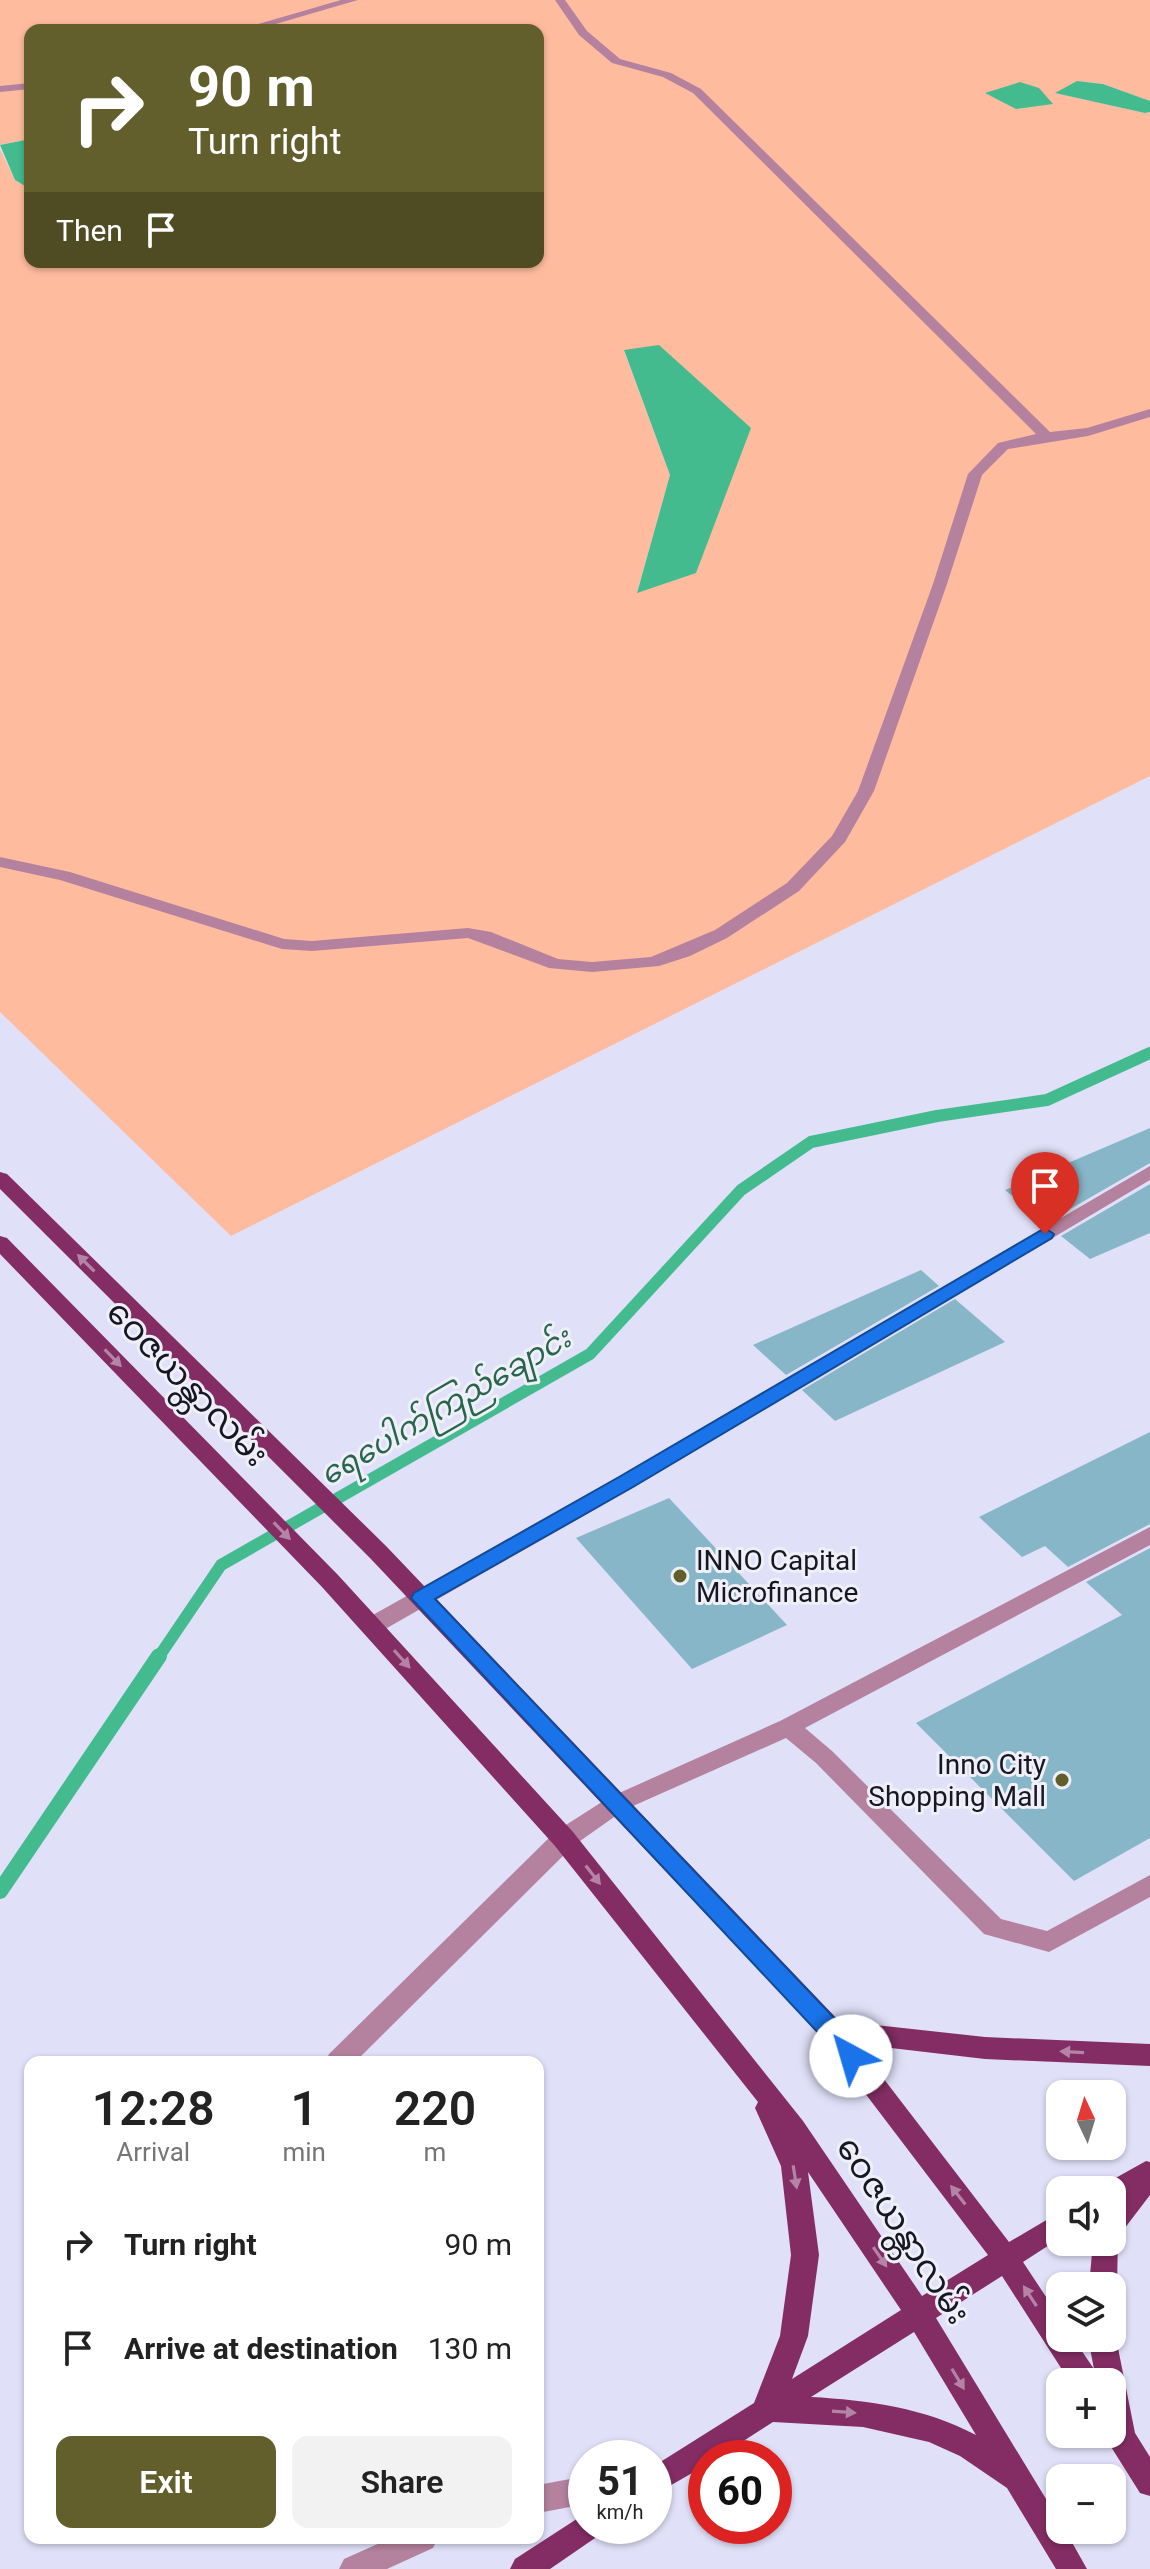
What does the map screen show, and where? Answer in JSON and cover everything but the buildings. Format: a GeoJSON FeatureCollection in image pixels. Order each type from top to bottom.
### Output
{"type":"FeatureCollection","features":[{"type":"Feature","properties":{"kind":"main road","name":"ဝေဇယန္တာလမ်း"},"geometry":{"type":"LineString","coordinates":[[0,1178],[378,1552],[832,2031],[1005,2257],[1077,2368]]}},
{"type":"Feature","properties":{"kind":"main road","name":"ဝေဇယန္တာလမ်း"},"geometry":{"type":"LineString","coordinates":[[4,1251],[330,1581],[564,1839],[794,2129],[918,2313],[1072,2569]]}},
{"type":"Feature","properties":{"kind":"main road"},"geometry":{"type":"LineString","coordinates":[[832,2031],[985,2048],[1150,2055]]}},
{"type":"Feature","properties":{"kind":"main road"},"geometry":{"type":"LineString","coordinates":[[755,2079],[794,2166],[805,2255],[794,2336],[766,2409]]}},
{"type":"Feature","properties":{"kind":"main road"},"geometry":{"type":"LineString","coordinates":[[1126,2185],[1150,2171]]}},
{"type":"Feature","properties":{"kind":"main road"},"geometry":{"type":"LineString","coordinates":[[1126,2207],[1150,2171]]}},
{"type":"Feature","properties":{"kind":"main road"},"geometry":{"type":"LineString","coordinates":[[672,2469],[1046,2232]]}},
{"type":"Feature","properties":{"kind":"main road"},"geometry":{"type":"LineString","coordinates":[[766,2409],[850,2411],[909,2422],[957,2439],[1019,2480]]}},
{"type":"Feature","properties":{"kind":"main road"},"geometry":{"type":"LineString","coordinates":[[1126,2446],[1150,2483]]}},
{"type":"Feature","properties":{"kind":"main road"},"geometry":{"type":"LineString","coordinates":[[525,2569],[568,2540]]}},
{"type":"Feature","properties":{"kind":"street"},"geometry":{"type":"LineString","coordinates":[[265,24],[353,0]]}},
{"type":"Feature","properties":{"kind":"street"},"geometry":{"type":"LineString","coordinates":[[560,0],[583,33],[616,61],[683,81],[697,91],[1047,437]]}},
{"type":"Feature","properties":{"kind":"street"},"geometry":{"type":"LineString","coordinates":[[0,89],[24,87]]}},
{"type":"Feature","properties":{"kind":"street"},"geometry":{"type":"LineString","coordinates":[[0,862],[64,876],[282,944],[312,946],[468,933],[485,936],[532,957],[573,966],[653,962],[721,934],[793,887],[839,838],[866,791],[940,584],[975,474],[1003,446],[1088,432],[1150,413]]}},
{"type":"Feature","properties":{"kind":"street"},"geometry":{"type":"LineString","coordinates":[[372,1626],[626,1482],[1150,1172]]}},
{"type":"Feature","properties":{"kind":"street"},"geometry":{"type":"LineString","coordinates":[[344,2056],[564,1839],[616,1804],[788,1727],[1150,1535]]}},
{"type":"Feature","properties":{"kind":"street"},"geometry":{"type":"LineString","coordinates":[[788,1727],[824,1757],[993,1927],[1049,1942],[1150,1885]]}},
{"type":"Feature","properties":{"kind":"street"},"geometry":{"type":"LineString","coordinates":[[544,2498],[568,2493]]}},
{"type":"Feature","properties":{"kind":"street"},"geometry":{"type":"LineString","coordinates":[[354,2569],[381,2546]]}},
{"type":"Feature","properties":{"kind":"shaded area"},"geometry":{"type":"Polygon","coordinates":[[[0,0],[1150,0],[1150,101],[1103,84],[1078,81],[1056,93],[1150,112],[1150,776],[231,1236],[0,1012],[0,149],[15,180],[24,185],[24,268],[544,268],[544,24],[24,24],[24,140],[0,145],[0,0]],[[624,351],[670,475],[637,592],[751,428],[624,351]]]}},
{"type":"Feature","properties":{"kind":"shaded area"},"geometry":{"type":"Polygon","coordinates":[[[1077,81],[1103,84],[1150,101],[1150,112],[1055,93],[1077,81]]]}},
{"type":"Feature","properties":{"kind":"shaded area"},"geometry":{"type":"Polygon","coordinates":[[[1020,82],[1039,88],[1053,104],[1016,109],[985,93],[1020,82]]]}},
{"type":"Feature","properties":{"kind":"shaded area"},"geometry":{"type":"Polygon","coordinates":[[[24,140],[24,185],[15,180],[0,145],[24,140]]]}},
{"type":"Feature","properties":{"kind":"shaded area"},"geometry":{"type":"Polygon","coordinates":[[[659,345],[751,428],[696,573],[637,593],[670,475],[624,350],[659,345]]]}},
{"type":"Feature","properties":{"kind":"waterway","name":"ရေပေါက်ကြည်ချောင်း"},"geometry":{"type":"LineString","coordinates":[[158,1658],[221,1565],[590,1354],[741,1190],[811,1142],[937,1116],[1047,1100],[1150,1053]]}},
{"type":"Feature","properties":{"kind":"waterway","name":"ရေပေါက်ကြည်ချောင်း"},"geometry":{"type":"LineString","coordinates":[[0,1891],[159,1656]]}},
{"type":"Feature","properties":{"kind":"place","name":"INNO Capital Microfinance"},"geometry":{"type":"Point","coordinates":[680,1576]}},
{"type":"Feature","properties":{"kind":"place","name":"Inno City Shopping Mall"},"geometry":{"type":"Point","coordinates":[1062,1780]}},
{"type":"Feature","properties":{"kind":"route"},"geometry":{"type":"LineString","coordinates":[[851,2056],[832,2031],[421,1598],[626,1482],[1045,1234]]}}]}
